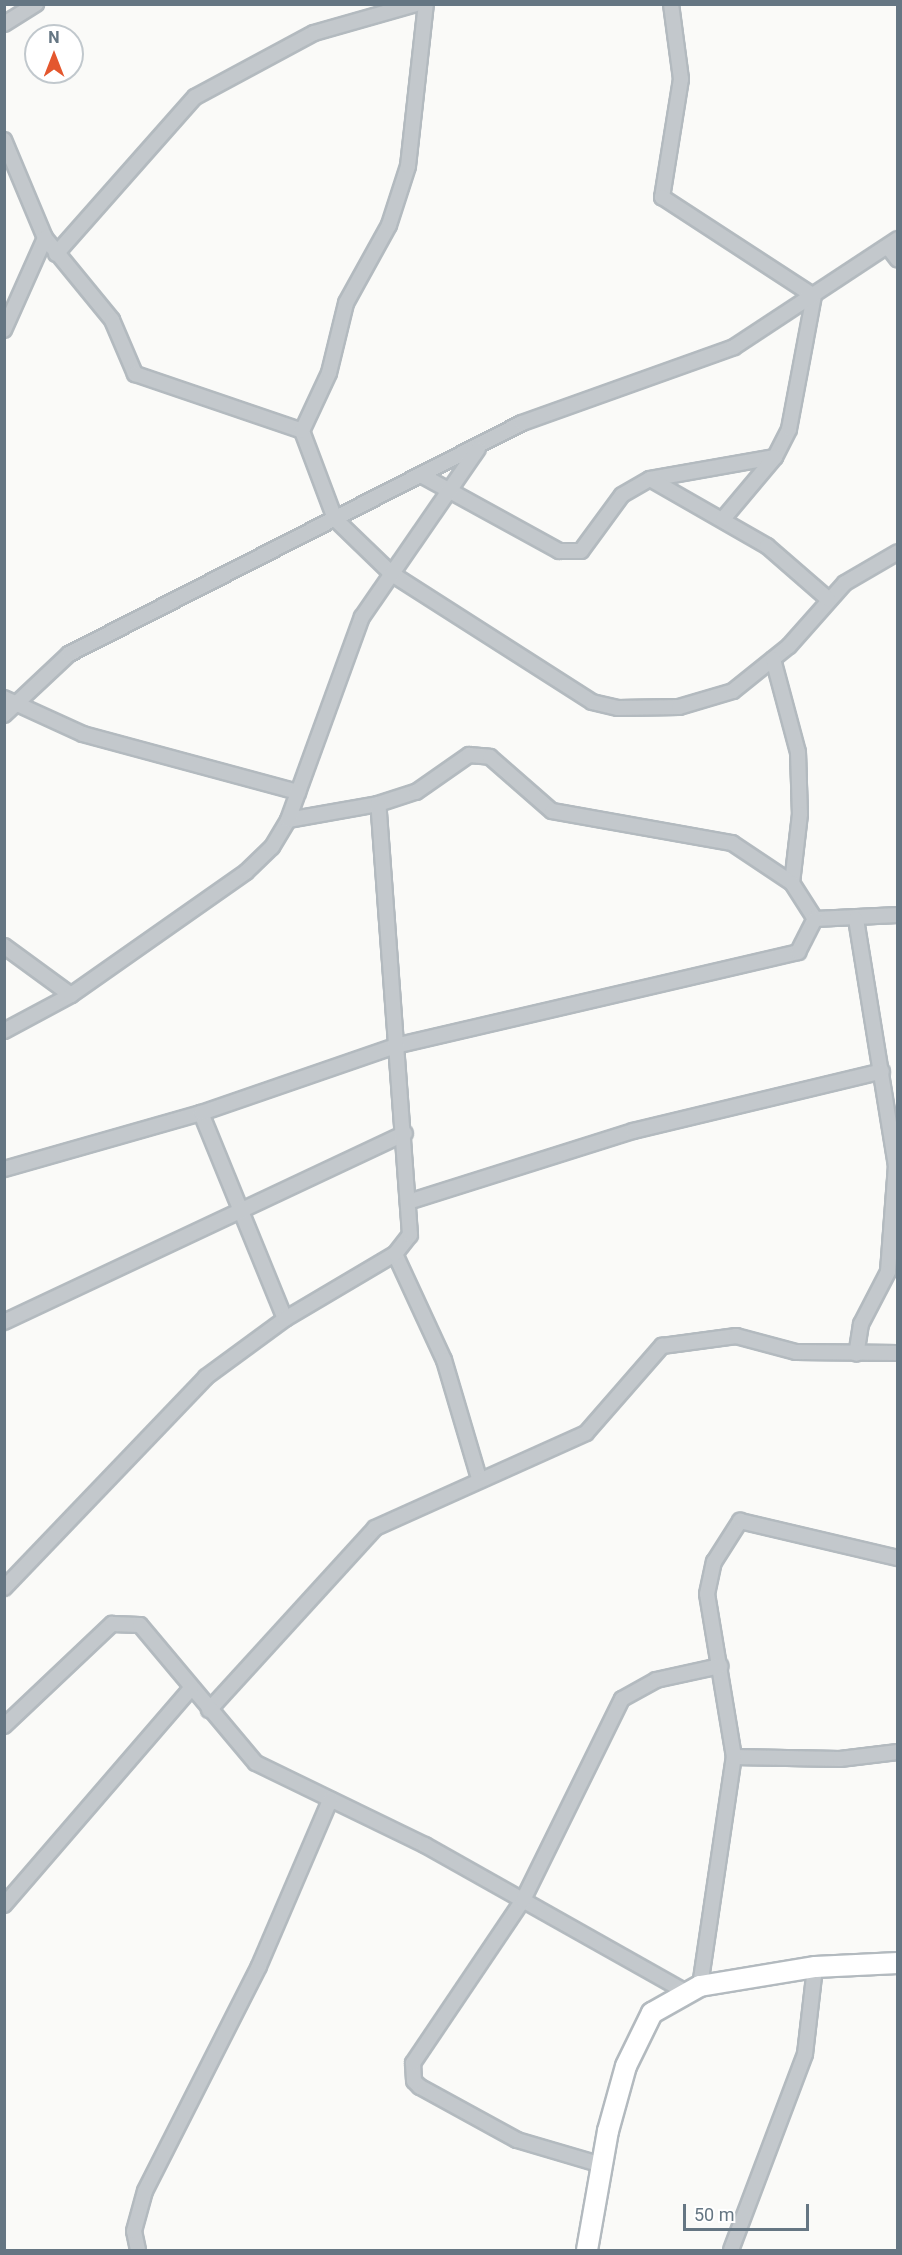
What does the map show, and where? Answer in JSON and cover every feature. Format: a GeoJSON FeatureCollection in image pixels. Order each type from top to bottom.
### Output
{"type":"FeatureCollection","features":[{"type":"Feature","properties":{"kind":"street"},"geometry":{"type":"LineString","coordinates":[[4,24],[36,4]]}},
{"type":"Feature","properties":{"kind":"street"},"geometry":{"type":"LineString","coordinates":[[57,254],[195,97],[314,33],[372,11],[416,4]]}},
{"type":"Feature","properties":{"kind":"street"},"geometry":{"type":"LineString","coordinates":[[426,4],[408,166],[389,225],[346,303],[329,373],[302,431],[335,519],[392,574],[483,628],[573,693],[618,708],[705,702],[733,692],[773,659],[828,599],[897,552]]}},
{"type":"Feature","properties":{"kind":"street"},"geometry":{"type":"LineString","coordinates":[[671,4],[681,79],[662,196],[814,297]]}},
{"type":"Feature","properties":{"kind":"street"},"geometry":{"type":"LineString","coordinates":[[4,140],[45,238],[112,320],[141,380],[302,431]]}},
{"type":"Feature","properties":{"kind":"street"},"geometry":{"type":"LineString","coordinates":[[4,330],[9,304],[45,238]]}},
{"type":"Feature","properties":{"kind":"street"},"geometry":{"type":"LineString","coordinates":[[4,716],[9,701],[69,654],[563,404],[724,351],[814,297],[893,243],[897,260]]}},
{"type":"Feature","properties":{"kind":"street"},"geometry":{"type":"LineString","coordinates":[[723,519],[775,457],[789,429],[814,297]]}},
{"type":"Feature","properties":{"kind":"street"},"geometry":{"type":"LineString","coordinates":[[4,1031],[71,994],[246,872],[272,847],[288,820],[362,617],[480,446]]}},
{"type":"Feature","properties":{"kind":"street"},"geometry":{"type":"LineString","coordinates":[[421,476],[450,489],[520,532],[571,554],[581,551],[622,495],[650,479],[775,457]]}},
{"type":"Feature","properties":{"kind":"street"},"geometry":{"type":"LineString","coordinates":[[650,479],[767,546],[828,599]]}},
{"type":"Feature","properties":{"kind":"street"},"geometry":{"type":"LineString","coordinates":[[773,659],[798,752],[800,814],[792,884]]}},
{"type":"Feature","properties":{"kind":"street"},"geometry":{"type":"LineString","coordinates":[[9,701],[83,734],[298,792]]}},
{"type":"Feature","properties":{"kind":"street"},"geometry":{"type":"LineString","coordinates":[[288,820],[378,804],[416,792],[469,755],[490,757],[552,811],[732,843],[792,884],[815,919]]}},
{"type":"Feature","properties":{"kind":"street"},"geometry":{"type":"LineString","coordinates":[[4,1588],[206,1377],[285,1319],[395,1254],[410,1235],[399,1045],[378,804]]}},
{"type":"Feature","properties":{"kind":"street"},"geometry":{"type":"LineString","coordinates":[[815,919],[856,919],[897,915]]}},
{"type":"Feature","properties":{"kind":"street"},"geometry":{"type":"LineString","coordinates":[[4,1169],[201,1113],[399,1045],[798,952],[815,919]]}},
{"type":"Feature","properties":{"kind":"street"},"geometry":{"type":"LineString","coordinates":[[856,919],[896,1165],[891,1255],[861,1323],[856,1354]]}},
{"type":"Feature","properties":{"kind":"street"},"geometry":{"type":"LineString","coordinates":[[4,946],[71,994]]}},
{"type":"Feature","properties":{"kind":"street"},"geometry":{"type":"LineString","coordinates":[[408,1202],[633,1131],[882,1071]]}},
{"type":"Feature","properties":{"kind":"street"},"geometry":{"type":"LineString","coordinates":[[201,1113],[285,1319]]}},
{"type":"Feature","properties":{"kind":"street"},"geometry":{"type":"LineString","coordinates":[[4,1322],[405,1133]]}},
{"type":"Feature","properties":{"kind":"street"},"geometry":{"type":"LineString","coordinates":[[395,1254],[444,1360],[479,1478]]}},
{"type":"Feature","properties":{"kind":"street"},"geometry":{"type":"LineString","coordinates":[[209,1710],[305,1599],[375,1528],[479,1478],[586,1433],[651,1353],[676,1341],[736,1336],[796,1352],[897,1353]]}},
{"type":"Feature","properties":{"kind":"street"},"geometry":{"type":"LineString","coordinates":[[692,1989],[734,1757],[708,1576],[735,1524],[748,1521],[897,1558]]}},
{"type":"Feature","properties":{"kind":"street"},"geometry":{"type":"LineString","coordinates":[[4,1726],[112,1624],[124,1621],[140,1625],[209,1710],[256,1763],[692,1989]]}},
{"type":"Feature","properties":{"kind":"street"},"geometry":{"type":"LineString","coordinates":[[602,2165],[517,2140],[414,2081],[413,2063],[523,1900],[622,1699],[656,1680],[720,1666]]}},
{"type":"Feature","properties":{"kind":"street"},"geometry":{"type":"LineString","coordinates":[[4,1905],[191,1688]]}},
{"type":"Feature","properties":{"kind":"street"},"geometry":{"type":"LineString","coordinates":[[734,1757],[840,1759],[897,1752]]}},
{"type":"Feature","properties":{"kind":"street"},"geometry":{"type":"LineString","coordinates":[[138,2250],[134,2231],[145,2191],[259,1966],[330,1800]]}},
{"type":"Feature","properties":{"kind":"street"},"geometry":{"type":"LineString","coordinates":[[586,2250],[602,2165],[638,2037],[652,2013],[692,1989],[815,1967],[897,1963]]}},
{"type":"Feature","properties":{"kind":"street"},"geometry":{"type":"LineString","coordinates":[[731,2250],[805,2054],[815,1967]]}}]}
